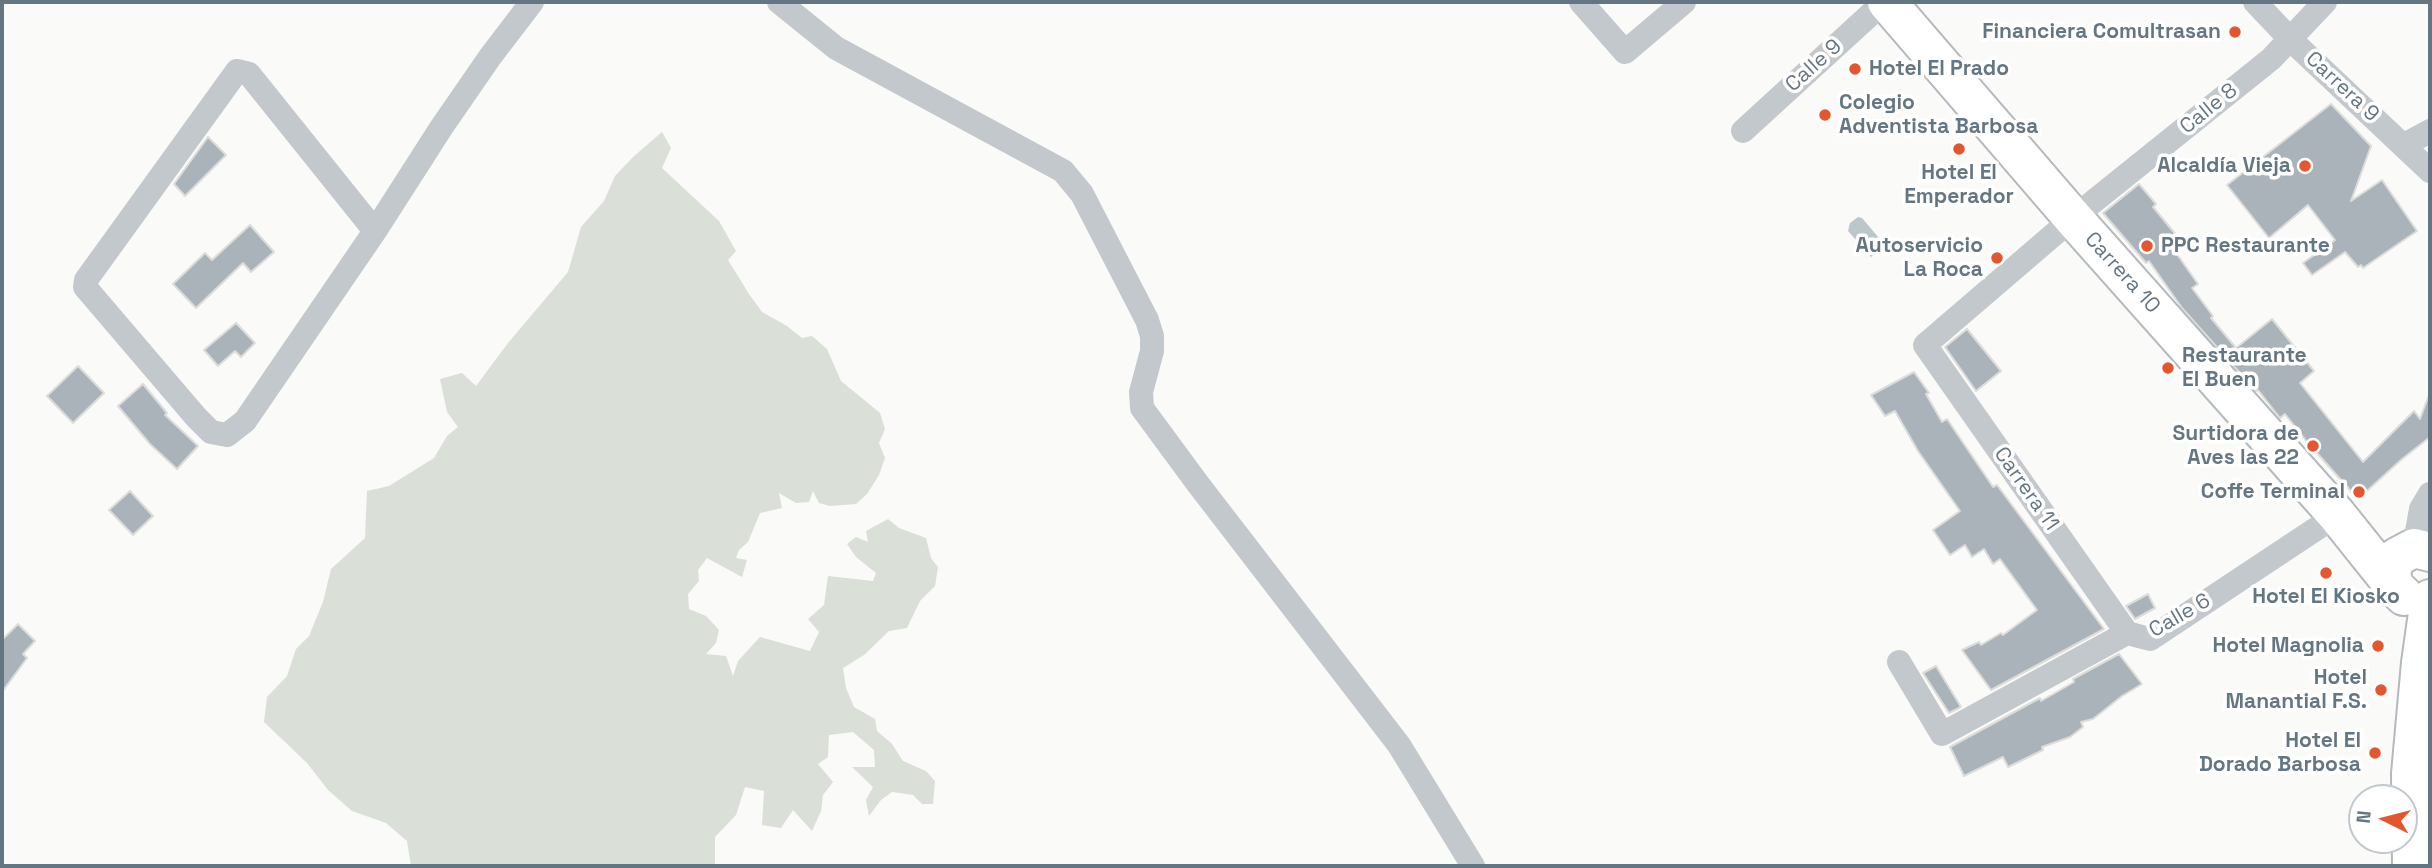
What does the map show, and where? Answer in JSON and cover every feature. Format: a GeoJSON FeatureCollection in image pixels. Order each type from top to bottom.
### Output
{"type":"FeatureCollection","features":[{"type":"Feature","properties":{"kind":"highway","name":"Carrera 10"},"geometry":{"type":"LineString","coordinates":[[1886,2],[2348,528],[2414,594]]}},
{"type":"Feature","properties":{"kind":"highway"},"geometry":{"type":"LineString","coordinates":[[2348,528],[2418,550]]}},
{"type":"Feature","properties":{"kind":"highway"},"geometry":{"type":"LineString","coordinates":[[2412,784],[2421,663],[2414,594],[2391,570],[2397,557],[2418,550]]}},
{"type":"Feature","properties":{"kind":"street"},"geometry":{"type":"LineString","coordinates":[[375,231],[249,74],[237,71],[86,281],[85,287],[195,417],[211,432],[227,435],[245,421],[375,231],[441,128],[532,2]]}},
{"type":"Feature","properties":{"kind":"street"},"geometry":{"type":"LineString","coordinates":[[779,2],[836,48],[1063,171],[1082,194],[1147,320],[1152,336],[1152,351],[1140,392],[1142,408],[1399,745],[1473,866]]}},
{"type":"Feature","properties":{"kind":"street"},"geometry":{"type":"LineString","coordinates":[[1580,2],[1625,52],[1684,2]]}},
{"type":"Feature","properties":{"kind":"street","name":"Calle 9"},"geometry":{"type":"LineString","coordinates":[[1743,131],[1886,2]]}},
{"type":"Feature","properties":{"kind":"street","name":"Carrera 9"},"geometry":{"type":"LineString","coordinates":[[2255,2],[2291,40],[2430,172]]}},
{"type":"Feature","properties":{"kind":"street","name":"Calle 8"},"geometry":{"type":"LineString","coordinates":[[1925,345],[2073,218],[2271,59],[2325,2]]}},
{"type":"Feature","properties":{"kind":"street"},"geometry":{"type":"LineString","coordinates":[[2404,145],[2430,131]]}},
{"type":"Feature","properties":{"kind":"street","name":"Carrera 11"},"geometry":{"type":"LineString","coordinates":[[1925,345],[2127,633]]}},
{"type":"Feature","properties":{"kind":"street"},"geometry":{"type":"LineString","coordinates":[[2418,550],[2421,509],[2430,494]]}},
{"type":"Feature","properties":{"kind":"street","name":"Calle 6"},"geometry":{"type":"LineString","coordinates":[[1899,662],[1942,734],[2127,633],[2150,639],[2348,528]]}},
{"type":"Feature","properties":{"kind":"shaded area"},"geometry":{"type":"Polygon","coordinates":[[[662,132],[671,148],[662,168],[719,221],[736,251],[728,260],[762,312],[802,338],[812,336],[827,349],[841,381],[880,413],[885,429],[879,443],[885,458],[879,475],[867,494],[856,504],[830,506],[819,503],[813,491],[809,502],[796,503],[779,493],[782,508],[760,513],[748,542],[739,550],[736,558],[747,560],[742,577],[707,558],[698,570],[699,581],[688,594],[689,609],[706,616],[719,630],[716,643],[706,654],[726,656],[733,676],[738,661],[760,637],[810,651],[819,632],[808,619],[824,605],[828,576],[873,581],[876,573],[856,557],[847,544],[856,537],[868,542],[866,531],[888,519],[899,528],[926,538],[931,558],[938,567],[935,586],[920,601],[907,628],[889,631],[864,655],[843,668],[846,688],[854,707],[875,719],[877,731],[892,744],[903,761],[926,771],[935,781],[933,804],[922,804],[913,795],[892,792],[881,800],[869,816],[866,800],[873,787],[852,767],[875,767],[874,750],[853,732],[829,735],[828,757],[818,764],[833,782],[823,795],[821,811],[812,831],[793,810],[781,828],[762,825],[764,791],[745,787],[736,815],[715,837],[715,866],[411,866],[407,841],[386,823],[352,811],[328,790],[307,763],[264,722],[267,697],[287,676],[296,649],[309,636],[323,602],[331,569],[365,538],[367,491],[389,486],[434,458],[447,436],[458,427],[447,412],[440,379],[462,373],[476,386],[508,343],[568,272],[581,227],[604,201],[615,176],[662,132]]]}},
{"type":"Feature","properties":{"kind":"shaded area"},"geometry":{"type":"Polygon","coordinates":[[[1858,217],[1862,218],[1885,245],[1871,257],[1848,231],[1850,223],[1858,217]]]}},
{"type":"Feature","properties":{"kind":"building"},"geometry":{"type":"Polygon","coordinates":[[[2331,104],[2371,146],[2351,201],[2382,180],[2417,231],[2363,268],[2361,265],[2358,267],[2345,252],[2312,275],[2303,263],[2335,240],[2308,205],[2269,238],[2227,185],[2331,104]]]}},
{"type":"Feature","properties":{"kind":"building"},"geometry":{"type":"Polygon","coordinates":[[[208,137],[226,155],[185,196],[174,184],[208,137]]]}},
{"type":"Feature","properties":{"kind":"building"},"geometry":{"type":"Polygon","coordinates":[[[2139,184],[2156,204],[2153,207],[2177,236],[2169,243],[2198,284],[2192,288],[2213,316],[2211,318],[2236,348],[2272,319],[2314,371],[2300,383],[2363,462],[2414,411],[2420,419],[2429,395],[2430,437],[2358,499],[2285,414],[2280,418],[2258,390],[2256,391],[2182,308],[2149,261],[2146,263],[2103,213],[2139,184]]]}},
{"type":"Feature","properties":{"kind":"building"},"geometry":{"type":"Polygon","coordinates":[[[250,225],[274,252],[251,272],[243,263],[196,308],[173,284],[205,253],[212,260],[250,225]]]}},
{"type":"Feature","properties":{"kind":"building"},"geometry":{"type":"Polygon","coordinates":[[[236,323],[255,343],[241,357],[235,351],[218,366],[204,350],[236,323]]]}},
{"type":"Feature","properties":{"kind":"building"},"geometry":{"type":"Polygon","coordinates":[[[1967,329],[2001,371],[1976,391],[1945,347],[1967,329]]]}},
{"type":"Feature","properties":{"kind":"building"},"geometry":{"type":"Polygon","coordinates":[[[78,366],[104,393],[73,423],[47,396],[78,366]]]}},
{"type":"Feature","properties":{"kind":"building"},"geometry":{"type":"Polygon","coordinates":[[[1914,372],[1929,393],[1926,394],[1942,422],[1947,419],[1993,487],[1997,485],[2104,629],[1991,690],[1962,650],[1979,642],[1981,645],[2001,633],[2003,635],[2037,610],[2000,559],[1993,564],[1984,549],[1972,557],[1965,545],[1950,555],[1933,530],[1960,511],[1918,451],[1895,411],[1885,416],[1871,395],[1914,372]]]}},
{"type":"Feature","properties":{"kind":"building"},"geometry":{"type":"Polygon","coordinates":[[[143,384],[167,413],[165,415],[198,446],[177,469],[150,444],[118,406],[143,384]]]}},
{"type":"Feature","properties":{"kind":"building"},"geometry":{"type":"Polygon","coordinates":[[[130,491],[153,516],[133,535],[109,510],[130,491]]]}},
{"type":"Feature","properties":{"kind":"building"},"geometry":{"type":"Polygon","coordinates":[[[2148,594],[2155,608],[2135,619],[2126,606],[2148,594]]]}},
{"type":"Feature","properties":{"kind":"building"},"geometry":{"type":"Polygon","coordinates":[[[18,624],[35,641],[23,654],[27,658],[2,692],[2,640],[18,624]]]}},
{"type":"Feature","properties":{"kind":"building"},"geometry":{"type":"Polygon","coordinates":[[[2119,654],[2142,684],[2093,719],[2081,722],[2083,727],[2070,737],[2042,747],[2043,750],[2008,767],[2003,757],[1964,776],[1950,747],[2040,698],[2041,701],[2074,682],[2073,679],[2119,654]]]}},
{"type":"Feature","properties":{"kind":"building"},"geometry":{"type":"Polygon","coordinates":[[[1936,666],[1961,707],[1949,713],[1923,673],[1936,666]]]}},
{"type":"Feature","properties":{"kind":"place","name":"Financiera Comultrasan"},"geometry":{"type":"Point","coordinates":[2235,32]}},
{"type":"Feature","properties":{"kind":"place","name":"Hotel El Prado"},"geometry":{"type":"Point","coordinates":[1855,69]}},
{"type":"Feature","properties":{"kind":"place","name":"Colegio Adventista Barbosa"},"geometry":{"type":"Point","coordinates":[1825,115]}},
{"type":"Feature","properties":{"kind":"place","name":"Hotel El Emperador"},"geometry":{"type":"Point","coordinates":[1959,149]}},
{"type":"Feature","properties":{"kind":"place","name":"Alcaldía Vieja"},"geometry":{"type":"Point","coordinates":[2305,166]}},
{"type":"Feature","properties":{"kind":"place","name":"PPC Restaurante"},"geometry":{"type":"Point","coordinates":[2147,246]}},
{"type":"Feature","properties":{"kind":"place","name":"Autoservicio La Roca"},"geometry":{"type":"Point","coordinates":[1997,258]}},
{"type":"Feature","properties":{"kind":"place","name":"Restaurante El Buen"},"geometry":{"type":"Point","coordinates":[2168,368]}},
{"type":"Feature","properties":{"kind":"place","name":"Surtidora de Aves las 22"},"geometry":{"type":"Point","coordinates":[2313,446]}},
{"type":"Feature","properties":{"kind":"place","name":"Coffe Terminal"},"geometry":{"type":"Point","coordinates":[2359,492]}},
{"type":"Feature","properties":{"kind":"place","name":"Hotel El Kiosko"},"geometry":{"type":"Point","coordinates":[2326,573]}},
{"type":"Feature","properties":{"kind":"place","name":"Hotel Magnolia"},"geometry":{"type":"Point","coordinates":[2378,646]}},
{"type":"Feature","properties":{"kind":"place","name":"Hotel Manantial F.S."},"geometry":{"type":"Point","coordinates":[2381,690]}},
{"type":"Feature","properties":{"kind":"place","name":"Hotel El Dorado Barbosa"},"geometry":{"type":"Point","coordinates":[2375,753]}}]}
